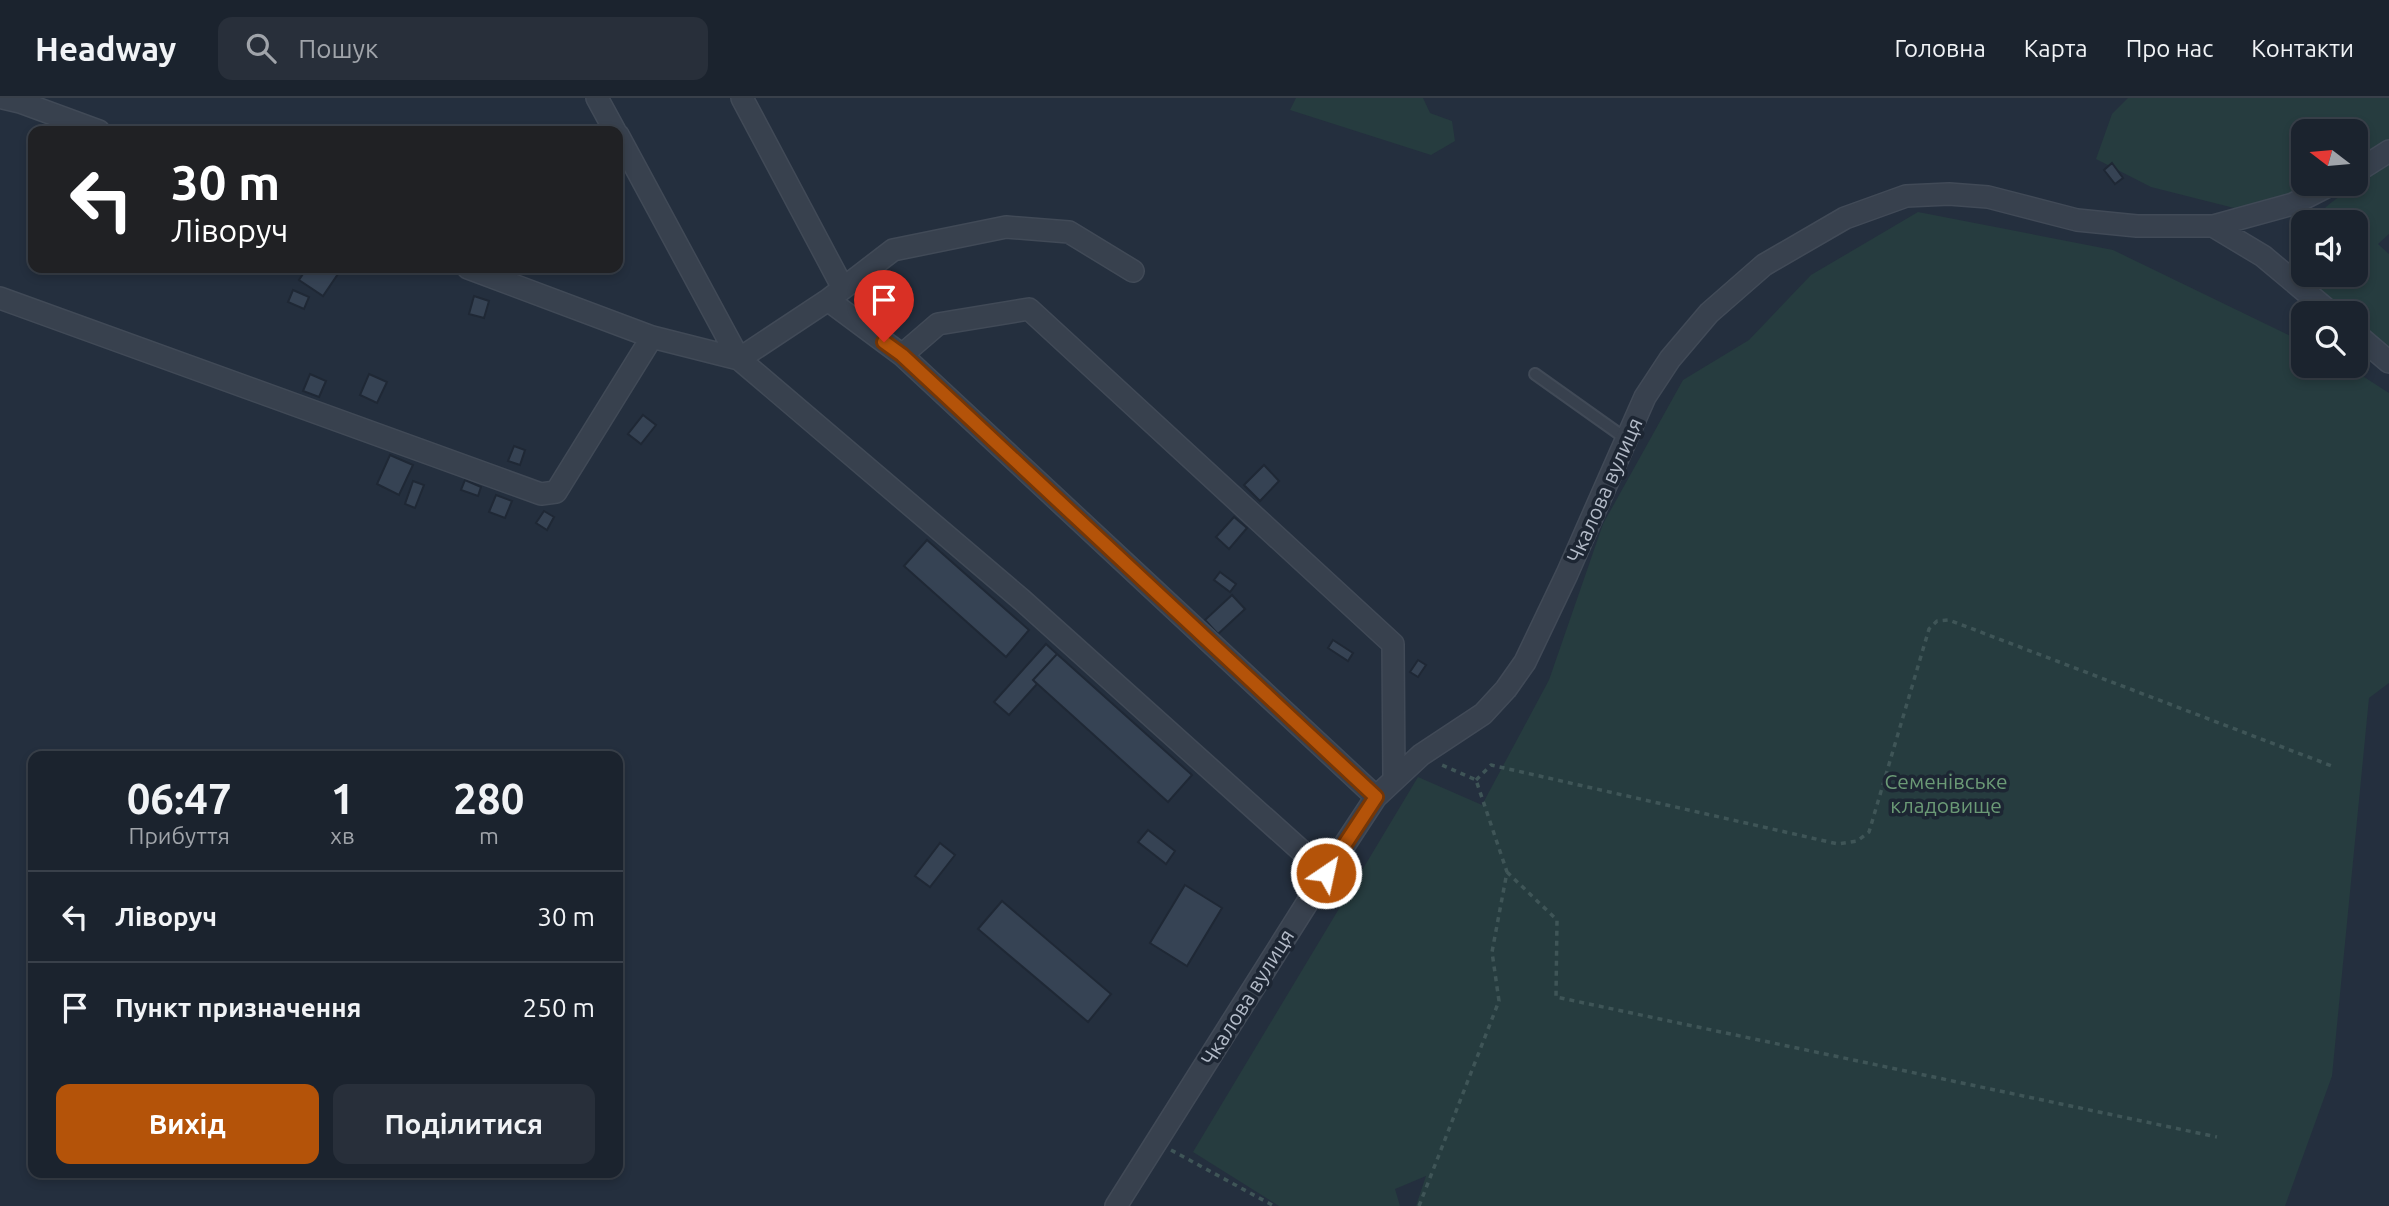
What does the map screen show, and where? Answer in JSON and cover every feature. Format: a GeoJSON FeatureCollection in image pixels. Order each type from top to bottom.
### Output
{"type":"FeatureCollection","features":[{"type":"Feature","properties":{"kind":"street"},"geometry":{"type":"LineString","coordinates":[[3,98],[84,126]]}},
{"type":"Feature","properties":{"kind":"street"},"geometry":{"type":"LineString","coordinates":[[597,98],[613,126]]}},
{"type":"Feature","properties":{"kind":"street"},"geometry":{"type":"LineString","coordinates":[[742,98],[836,294],[1376,797]]}},
{"type":"Feature","properties":{"kind":"street"},"geometry":{"type":"LineString","coordinates":[[623,144],[739,359],[1022,600],[1326,873]]}},
{"type":"Feature","properties":{"kind":"street"},"geometry":{"type":"LineString","coordinates":[[2368,164],[2389,151]]}},
{"type":"Feature","properties":{"kind":"street","name":"Чкалова вулиця"},"geometry":{"type":"LineString","coordinates":[[1116,1206],[1376,797],[1420,755],[1483,714],[1506,689],[1525,662],[1645,397],[1670,359],[1709,313],[1745,281],[1764,265],[1845,218],[1906,196],[1950,194],[1988,197],[2077,220],[2137,226],[2213,226],[2293,204],[2309,196]]}},
{"type":"Feature","properties":{"kind":"street"},"geometry":{"type":"LineString","coordinates":[[2213,226],[2263,256],[2317,301]]}},
{"type":"Feature","properties":{"kind":"street"},"geometry":{"type":"LineString","coordinates":[[481,273],[652,337],[739,359],[836,294],[893,250],[1006,228],[1069,232],[1133,271]]}},
{"type":"Feature","properties":{"kind":"street"},"geometry":{"type":"LineString","coordinates":[[0,298],[541,494],[556,492],[652,337]]}},
{"type":"Feature","properties":{"kind":"street"},"geometry":{"type":"LineString","coordinates":[[902,355],[937,324],[1028,309],[1393,644],[1394,778]]}},
{"type":"Feature","properties":{"kind":"street"},"geometry":{"type":"LineString","coordinates":[[2368,344],[2389,362]]}},
{"type":"Feature","properties":{"kind":"lane"},"geometry":{"type":"LineString","coordinates":[[1535,374],[1625,438]]}},
{"type":"Feature","properties":{"kind":"path"},"geometry":{"type":"LineString","coordinates":[[1476,780],[1491,765],[1839,844],[1857,841],[1869,832],[1929,629],[1937,621],[1949,620],[2332,766]]}},
{"type":"Feature","properties":{"kind":"path"},"geometry":{"type":"LineString","coordinates":[[1420,755],[1476,780],[1507,872],[1557,920],[1556,998],[2217,1138]]}},
{"type":"Feature","properties":{"kind":"path"},"geometry":{"type":"LineString","coordinates":[[1419,1206],[1499,1001],[1492,952],[1507,872]]}},
{"type":"Feature","properties":{"kind":"path"},"geometry":{"type":"LineString","coordinates":[[1157,1142],[1274,1206]]}},
{"type":"Feature","properties":{"kind":"green space"},"geometry":{"type":"Polygon","coordinates":[[[1296,98],[1423,98],[1430,113],[1452,121],[1455,141],[1431,155],[1290,110],[1296,98]]]}},
{"type":"Feature","properties":{"kind":"green space"},"geometry":{"type":"Polygon","coordinates":[[[2128,98],[2389,98],[2389,143],[2368,159],[2368,119],[2291,119],[2291,196],[2295,196],[2246,211],[2151,187],[2096,159],[2112,114],[2128,98]]]}},
{"type":"Feature","properties":{"kind":"green space"},"geometry":{"type":"Polygon","coordinates":[[[2389,155],[2389,234],[2378,244],[2389,254],[2389,348],[2368,330],[2368,301],[2334,301],[2318,287],[2368,287],[2368,210],[2322,210],[2341,196],[2368,196],[2368,176],[2389,155]]]}},
{"type":"Feature","properties":{"kind":"green space","name":"Семенівське кладовище"},"geometry":{"type":"Polygon","coordinates":[[[1918,212],[2113,250],[2291,336],[2291,378],[2366,378],[2389,393],[2389,683],[2369,698],[2332,1076],[2285,1206],[1416,1206],[1426,1176],[1395,1189],[1400,1206],[1279,1206],[1193,1152],[1418,777],[1482,805],[1549,680],[1603,524],[1683,380],[1749,340],[1811,275],[1918,212]]]}},
{"type":"Feature","properties":{"kind":"building"},"geometry":{"type":"Polygon","coordinates":[[[2112,163],[2123,178],[2115,184],[2104,170],[2112,163]]]}},
{"type":"Feature","properties":{"kind":"building"},"geometry":{"type":"Polygon","coordinates":[[[304,273],[339,273],[323,296],[299,280],[304,273]]]}},
{"type":"Feature","properties":{"kind":"building"},"geometry":{"type":"Polygon","coordinates":[[[293,290],[309,297],[304,309],[288,302],[293,290]]]}},
{"type":"Feature","properties":{"kind":"building"},"geometry":{"type":"Polygon","coordinates":[[[474,296],[489,301],[484,318],[469,314],[474,296]]]}},
{"type":"Feature","properties":{"kind":"building"},"geometry":{"type":"Polygon","coordinates":[[[310,374],[326,381],[319,397],[303,391],[310,374]]]}},
{"type":"Feature","properties":{"kind":"building"},"geometry":{"type":"Polygon","coordinates":[[[369,374],[387,382],[377,403],[360,395],[369,374]]]}},
{"type":"Feature","properties":{"kind":"building"},"geometry":{"type":"Polygon","coordinates":[[[643,415],[656,425],[641,444],[628,434],[643,415]]]}},
{"type":"Feature","properties":{"kind":"building"},"geometry":{"type":"Polygon","coordinates":[[[514,446],[525,450],[520,465],[508,461],[514,446]]]}},
{"type":"Feature","properties":{"kind":"building"},"geometry":{"type":"Polygon","coordinates":[[[390,455],[413,465],[399,495],[377,484],[390,455]]]}},
{"type":"Feature","properties":{"kind":"building"},"geometry":{"type":"Polygon","coordinates":[[[1264,465],[1279,481],[1260,501],[1244,485],[1264,465]]]}},
{"type":"Feature","properties":{"kind":"building"},"geometry":{"type":"Polygon","coordinates":[[[465,480],[481,487],[478,496],[461,490],[465,480]]]}},
{"type":"Feature","properties":{"kind":"building"},"geometry":{"type":"Polygon","coordinates":[[[413,481],[424,485],[415,508],[405,504],[413,481]]]}},
{"type":"Feature","properties":{"kind":"building"},"geometry":{"type":"Polygon","coordinates":[[[496,495],[512,501],[505,518],[489,512],[496,495]]]}},
{"type":"Feature","properties":{"kind":"building"},"geometry":{"type":"Polygon","coordinates":[[[544,511],[554,517],[547,530],[536,523],[544,511]]]}},
{"type":"Feature","properties":{"kind":"building"},"geometry":{"type":"Polygon","coordinates":[[[1234,517],[1247,528],[1229,549],[1216,537],[1234,517]]]}},
{"type":"Feature","properties":{"kind":"building"},"geometry":{"type":"Polygon","coordinates":[[[927,540],[1029,630],[1006,657],[904,566],[927,540]]]}},
{"type":"Feature","properties":{"kind":"building"},"geometry":{"type":"Polygon","coordinates":[[[1220,572],[1236,584],[1230,592],[1214,580],[1220,572]]]}},
{"type":"Feature","properties":{"kind":"building"},"geometry":{"type":"Polygon","coordinates":[[[1232,595],[1245,609],[1218,634],[1205,620],[1232,595]]]}},
{"type":"Feature","properties":{"kind":"building"},"geometry":{"type":"Polygon","coordinates":[[[1333,640],[1353,653],[1348,661],[1328,648],[1333,640]]]}},
{"type":"Feature","properties":{"kind":"building"},"geometry":{"type":"Polygon","coordinates":[[[1046,644],[1057,654],[1033,680],[1037,684],[1009,715],[994,702],[1046,644]]]}},
{"type":"Feature","properties":{"kind":"building"},"geometry":{"type":"Polygon","coordinates":[[[1057,654],[1192,775],[1168,802],[1033,680],[1057,654]]]}},
{"type":"Feature","properties":{"kind":"building"},"geometry":{"type":"Polygon","coordinates":[[[1418,660],[1426,665],[1418,677],[1410,672],[1418,660]]]}},
{"type":"Feature","properties":{"kind":"building"},"geometry":{"type":"Polygon","coordinates":[[[1148,830],[1175,851],[1166,864],[1138,842],[1148,830]]]}},
{"type":"Feature","properties":{"kind":"building"},"geometry":{"type":"Polygon","coordinates":[[[940,843],[955,855],[930,887],[915,876],[940,843]]]}},
{"type":"Feature","properties":{"kind":"building"},"geometry":{"type":"Polygon","coordinates":[[[1185,885],[1222,908],[1187,966],[1150,943],[1185,885]]]}},
{"type":"Feature","properties":{"kind":"building"},"geometry":{"type":"Polygon","coordinates":[[[1002,901],[1111,994],[1088,1022],[978,929],[1002,901]]]}},
{"type":"Feature","properties":{"kind":"route"},"geometry":{"type":"LineString","coordinates":[[884,342],[902,355],[1376,797],[1326,873]]}}]}
